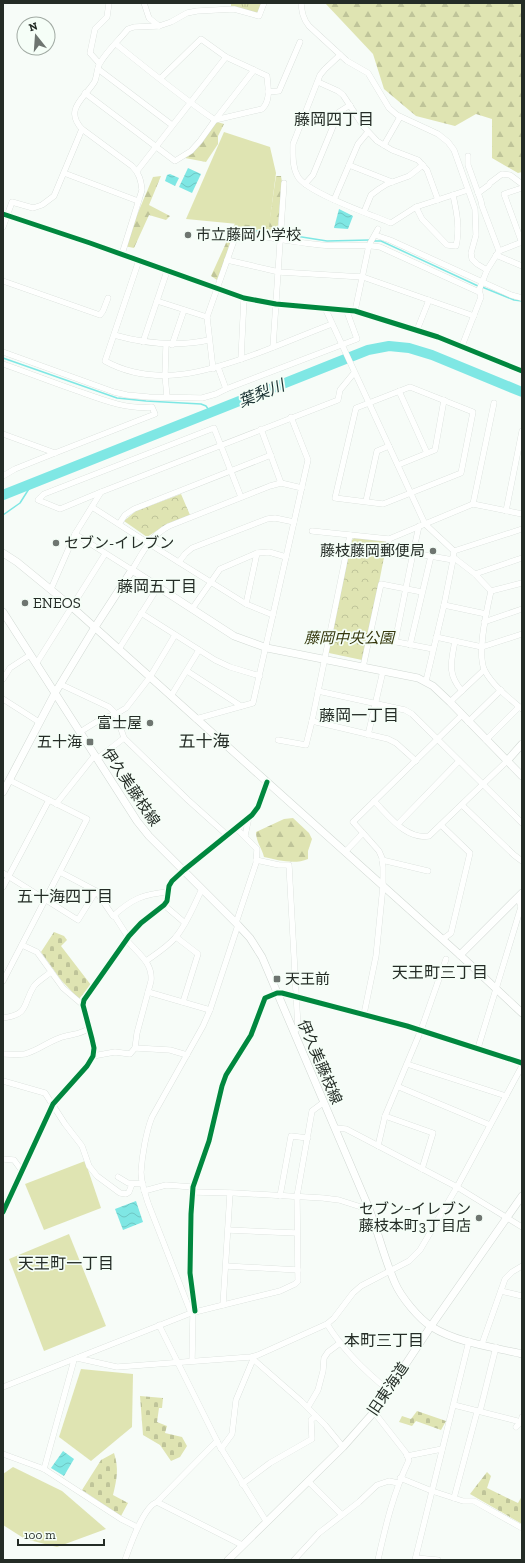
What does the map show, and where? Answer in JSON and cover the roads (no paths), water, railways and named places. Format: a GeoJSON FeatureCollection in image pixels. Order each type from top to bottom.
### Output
{"type":"FeatureCollection","features":[{"type":"Feature","properties":{"kind":"main road"},"geometry":{"type":"LineString","coordinates":[[3,553],[51,589],[95,627],[460,955],[522,1013]]}},
{"type":"Feature","properties":{"kind":"main road"},"geometry":{"type":"LineString","coordinates":[[3,792],[60,684],[132,570],[234,636],[267,648],[418,678],[426,681],[450,702],[522,776]]}},
{"type":"Feature","properties":{"kind":"main road","name":"伊久美藤枝線"},"geometry":{"type":"LineString","coordinates":[[3,612],[13,625],[30,655],[137,821],[250,938],[262,957],[368,1206],[398,1289],[405,1300],[431,1326],[469,1341],[522,1354]]}},
{"type":"Feature","properties":{"kind":"main road"},"geometry":{"type":"LineString","coordinates":[[507,761],[522,744]]}},
{"type":"Feature","properties":{"kind":"main road"},"geometry":{"type":"LineString","coordinates":[[460,955],[520,895]]}},
{"type":"Feature","properties":{"kind":"main road","name":"旧東海道"},"geometry":{"type":"LineString","coordinates":[[228,1560],[343,1447],[374,1412],[431,1326],[522,1196]]}},
{"type":"Feature","properties":{"kind":"street"},"geometry":{"type":"LineString","coordinates":[[109,3],[107,17],[95,29],[90,53],[98,66],[172,125]]}},
{"type":"Feature","properties":{"kind":"street"},"geometry":{"type":"LineString","coordinates":[[144,3],[149,18],[159,26]]}},
{"type":"Feature","properties":{"kind":"street"},"geometry":{"type":"LineString","coordinates":[[122,254],[142,190],[141,181],[137,171],[82,128],[77,123],[75,117],[77,104],[95,80],[98,66],[128,29],[134,27],[159,26],[171,22],[188,13],[197,11],[234,9],[259,16],[264,3]]}},
{"type":"Feature","properties":{"kind":"street"},"geometry":{"type":"LineString","coordinates":[[301,3],[304,20],[347,61],[368,73],[389,108],[400,117],[438,134],[448,142],[454,150],[475,209],[476,235],[471,253],[472,259],[487,270]]}},
{"type":"Feature","properties":{"kind":"street"},"geometry":{"type":"LineString","coordinates":[[116,44],[190,103],[215,120],[262,109],[266,105],[268,99],[267,76],[226,57],[201,39],[160,79]]}},
{"type":"Feature","properties":{"kind":"street"},"geometry":{"type":"LineString","coordinates":[[268,92],[279,90],[300,42]]}},
{"type":"Feature","properties":{"kind":"street"},"geometry":{"type":"LineString","coordinates":[[340,55],[325,69],[318,82],[294,144],[292,155],[294,166],[299,177],[305,184],[334,200],[391,223],[416,207],[468,190]]}},
{"type":"Feature","properties":{"kind":"street"},"geometry":{"type":"LineString","coordinates":[[137,171],[226,57]]}},
{"type":"Feature","properties":{"kind":"street"},"geometry":{"type":"LineString","coordinates":[[85,93],[155,148],[175,161],[191,151],[254,70]]}},
{"type":"Feature","properties":{"kind":"street"},"geometry":{"type":"LineString","coordinates":[[318,82],[338,91],[343,95],[364,127],[377,141],[418,160],[427,170],[438,200]]}},
{"type":"Feature","properties":{"kind":"street"},"geometry":{"type":"LineString","coordinates":[[305,184],[313,175],[339,112],[350,105]]}},
{"type":"Feature","properties":{"kind":"street"},"geometry":{"type":"LineString","coordinates":[[384,145],[400,117]]}},
{"type":"Feature","properties":{"kind":"street"},"geometry":{"type":"LineString","coordinates":[[3,227],[5,215],[12,202],[33,208],[42,205],[54,196],[82,128]]}},
{"type":"Feature","properties":{"kind":"street"},"geometry":{"type":"LineString","coordinates":[[334,200],[358,144],[368,132]]}},
{"type":"Feature","properties":{"kind":"street"},"geometry":{"type":"LineString","coordinates":[[468,156],[468,165],[498,253],[522,266]]}},
{"type":"Feature","properties":{"kind":"street"},"geometry":{"type":"LineString","coordinates":[[349,165],[392,182]]}},
{"type":"Feature","properties":{"kind":"street"},"geometry":{"type":"LineString","coordinates":[[364,212],[372,196],[379,188],[409,176],[423,165]]}},
{"type":"Feature","properties":{"kind":"street"},"geometry":{"type":"LineString","coordinates":[[64,173],[138,201]]}},
{"type":"Feature","properties":{"kind":"street"},"geometry":{"type":"LineString","coordinates":[[478,193],[502,174],[510,175],[522,184]]}},
{"type":"Feature","properties":{"kind":"street"},"geometry":{"type":"LineString","coordinates":[[273,347],[284,183]]}},
{"type":"Feature","properties":{"kind":"street"},"geometry":{"type":"LineString","coordinates":[[462,346],[481,298],[478,290],[487,270],[498,253],[522,242],[504,194],[522,188]]}},
{"type":"Feature","properties":{"kind":"street"},"geometry":{"type":"LineString","coordinates":[[416,207],[422,219],[448,245],[456,246],[459,234],[457,212],[453,195]]}},
{"type":"Feature","properties":{"kind":"street"},"geometry":{"type":"LineString","coordinates":[[5,215],[122,254],[244,298],[276,304],[355,311],[418,330],[462,346],[522,371]]}},
{"type":"Feature","properties":{"kind":"street"},"geometry":{"type":"LineString","coordinates":[[355,311],[370,245],[378,229]]}},
{"type":"Feature","properties":{"kind":"street"},"geometry":{"type":"LineString","coordinates":[[226,389],[216,368],[209,340],[206,317],[237,232],[327,245],[370,245],[380,247],[479,292]]}},
{"type":"Feature","properties":{"kind":"street"},"geometry":{"type":"LineString","coordinates":[[375,235],[390,240],[511,295],[522,298]]}},
{"type":"Feature","properties":{"kind":"street"},"geometry":{"type":"LineString","coordinates":[[139,260],[105,361],[116,368],[134,373],[165,375],[196,373],[241,359],[332,324]]}},
{"type":"Feature","properties":{"kind":"street"},"geometry":{"type":"LineString","coordinates":[[227,260],[279,272],[362,277],[474,316]]}},
{"type":"Feature","properties":{"kind":"street"},"geometry":{"type":"LineString","coordinates":[[143,342],[167,271]]}},
{"type":"Feature","properties":{"kind":"street"},"geometry":{"type":"LineString","coordinates":[[3,281],[100,315],[108,298]]}},
{"type":"Feature","properties":{"kind":"street"},"geometry":{"type":"LineString","coordinates":[[241,359],[244,298]]}},
{"type":"Feature","properties":{"kind":"street"},"geometry":{"type":"LineString","coordinates":[[157,300],[206,317]]}},
{"type":"Feature","properties":{"kind":"street"},"geometry":{"type":"LineString","coordinates":[[418,330],[429,300]]}},
{"type":"Feature","properties":{"kind":"street"},"geometry":{"type":"LineString","coordinates":[[325,308],[354,373],[412,493],[422,525],[453,556],[475,574],[491,591]]}},
{"type":"Feature","properties":{"kind":"street"},"geometry":{"type":"LineString","coordinates":[[3,352],[114,392],[127,395],[202,398],[216,394],[357,339],[346,309]]}},
{"type":"Feature","properties":{"kind":"street"},"geometry":{"type":"LineString","coordinates":[[167,397],[165,375],[169,345],[184,310]]}},
{"type":"Feature","properties":{"kind":"street"},"geometry":{"type":"LineString","coordinates":[[114,335],[143,342],[169,345],[209,340]]}},
{"type":"Feature","properties":{"kind":"street"},"geometry":{"type":"LineString","coordinates":[[3,364],[104,400],[142,408],[152,407],[155,414],[15,469],[3,476]]}},
{"type":"Feature","properties":{"kind":"street"},"geometry":{"type":"LineString","coordinates":[[241,497],[230,471],[220,445],[214,428],[44,494],[38,500],[60,508],[220,445],[260,429],[338,400],[340,390],[354,373]]}},
{"type":"Feature","properties":{"kind":"street"},"geometry":{"type":"LineString","coordinates":[[410,387],[473,412],[460,474],[383,504],[336,498],[356,408],[399,391],[410,387]]}},
{"type":"Feature","properties":{"kind":"street"},"geometry":{"type":"LineString","coordinates":[[399,391],[427,453]]}},
{"type":"Feature","properties":{"kind":"street"},"geometry":{"type":"LineString","coordinates":[[398,465],[435,450],[444,400]]}},
{"type":"Feature","properties":{"kind":"street"},"geometry":{"type":"LineString","coordinates":[[473,504],[494,403]]}},
{"type":"Feature","properties":{"kind":"street"},"geometry":{"type":"LineString","coordinates":[[196,719],[253,703],[267,648],[308,460],[291,417]]}},
{"type":"Feature","properties":{"kind":"street"},"geometry":{"type":"LineString","coordinates":[[260,429],[281,483]]}},
{"type":"Feature","properties":{"kind":"street"},"geometry":{"type":"LineString","coordinates":[[506,511],[522,431]]}},
{"type":"Feature","properties":{"kind":"street"},"geometry":{"type":"LineString","coordinates":[[3,434],[55,453]]}},
{"type":"Feature","properties":{"kind":"street"},"geometry":{"type":"LineString","coordinates":[[366,501],[377,451],[389,446]]}},
{"type":"Feature","properties":{"kind":"street"},"geometry":{"type":"LineString","coordinates":[[119,524],[125,515],[134,509],[271,455]]}},
{"type":"Feature","properties":{"kind":"street"},"geometry":{"type":"LineString","coordinates":[[74,534],[132,570],[148,543],[158,532],[169,526],[241,497],[281,483],[302,488]]}},
{"type":"Feature","properties":{"kind":"street"},"geometry":{"type":"LineString","coordinates":[[51,589],[74,534],[101,492]]}},
{"type":"Feature","properties":{"kind":"street"},"geometry":{"type":"LineString","coordinates":[[312,531],[389,538],[473,504],[522,514]]}},
{"type":"Feature","properties":{"kind":"street"},"geometry":{"type":"LineString","coordinates":[[92,507],[246,604],[273,615]]}},
{"type":"Feature","properties":{"kind":"street"},"geometry":{"type":"LineString","coordinates":[[179,562],[192,548],[267,519],[275,518],[294,522]]}},
{"type":"Feature","properties":{"kind":"street"},"geometry":{"type":"LineString","coordinates":[[395,642],[413,553],[422,525]]}},
{"type":"Feature","properties":{"kind":"street"},"geometry":{"type":"LineString","coordinates":[[389,538],[388,551],[404,556],[413,553],[430,556],[453,556],[522,528]]}},
{"type":"Feature","properties":{"kind":"street"},"geometry":{"type":"LineString","coordinates":[[278,740],[306,745],[350,535]]}},
{"type":"Feature","properties":{"kind":"street"},"geometry":{"type":"LineString","coordinates":[[192,609],[220,569],[257,554],[269,552],[286,557]]}},
{"type":"Feature","properties":{"kind":"street"},"geometry":{"type":"LineString","coordinates":[[36,664],[105,554]]}},
{"type":"Feature","properties":{"kind":"street"},"geometry":{"type":"LineString","coordinates":[[246,604],[257,554]]}},
{"type":"Feature","properties":{"kind":"street"},"geometry":{"type":"LineString","coordinates":[[410,645],[430,556]]}},
{"type":"Feature","properties":{"kind":"street"},"geometry":{"type":"LineString","coordinates":[[426,681],[444,605],[453,556]]}},
{"type":"Feature","properties":{"kind":"street"},"geometry":{"type":"LineString","coordinates":[[475,574],[522,558]]}},
{"type":"Feature","properties":{"kind":"street"},"geometry":{"type":"LineString","coordinates":[[491,591],[522,583]]}},
{"type":"Feature","properties":{"kind":"street"},"geometry":{"type":"LineString","coordinates":[[363,667],[371,637],[381,584],[422,592]]}},
{"type":"Feature","properties":{"kind":"street"},"geometry":{"type":"LineString","coordinates":[[119,649],[158,587]]}},
{"type":"Feature","properties":{"kind":"street"},"geometry":{"type":"LineString","coordinates":[[486,740],[521,708],[500,690],[484,670],[482,661],[482,647],[484,622],[491,591]]}},
{"type":"Feature","properties":{"kind":"street"},"geometry":{"type":"LineString","coordinates":[[444,605],[486,614]]}},
{"type":"Feature","properties":{"kind":"street"},"geometry":{"type":"LineString","coordinates":[[484,622],[522,609]]}},
{"type":"Feature","properties":{"kind":"street"},"geometry":{"type":"LineString","coordinates":[[141,613],[215,660],[230,667],[260,676]]}},
{"type":"Feature","properties":{"kind":"street"},"geometry":{"type":"LineString","coordinates":[[436,637],[482,647],[522,634]]}},
{"type":"Feature","properties":{"kind":"street"},"geometry":{"type":"LineString","coordinates":[[80,732],[101,719],[116,714],[126,708],[150,677],[175,635]]}},
{"type":"Feature","properties":{"kind":"street"},"geometry":{"type":"LineString","coordinates":[[371,637],[433,649]]}},
{"type":"Feature","properties":{"kind":"street"},"geometry":{"type":"LineString","coordinates":[[455,641],[451,666],[454,680],[462,691]]}},
{"type":"Feature","properties":{"kind":"street"},"geometry":{"type":"LineString","coordinates":[[171,696],[199,650]]}},
{"type":"Feature","properties":{"kind":"street"},"geometry":{"type":"LineString","coordinates":[[3,679],[10,668],[30,655]]}},
{"type":"Feature","properties":{"kind":"street"},"geometry":{"type":"LineString","coordinates":[[450,702],[484,670]]}},
{"type":"Feature","properties":{"kind":"street"},"geometry":{"type":"LineString","coordinates":[[187,671],[241,706]]}},
{"type":"Feature","properties":{"kind":"street"},"geometry":{"type":"LineString","coordinates":[[368,735],[383,671]]}},
{"type":"Feature","properties":{"kind":"street"},"geometry":{"type":"LineString","coordinates":[[60,684],[109,707],[116,714],[124,738],[188,800],[227,835]]}},
{"type":"Feature","properties":{"kind":"street"},"geometry":{"type":"LineString","coordinates":[[468,722],[500,690]]}},
{"type":"Feature","properties":{"kind":"street"},"geometry":{"type":"LineString","coordinates":[[318,691],[405,710],[412,714],[522,823]]}},
{"type":"Feature","properties":{"kind":"street"},"geometry":{"type":"LineString","coordinates":[[3,699],[39,722]]}},
{"type":"Feature","properties":{"kind":"street"},"geometry":{"type":"LineString","coordinates":[[364,1014],[376,956],[383,886],[382,860],[379,852],[353,822],[462,715]]}},
{"type":"Feature","properties":{"kind":"street"},"geometry":{"type":"LineString","coordinates":[[312,721],[396,742],[416,761]]}},
{"type":"Feature","properties":{"kind":"street"},"geometry":{"type":"LineString","coordinates":[[56,804],[96,757],[124,738]]}},
{"type":"Feature","properties":{"kind":"street"},"geometry":{"type":"LineString","coordinates":[[398,824],[459,761]]}},
{"type":"Feature","properties":{"kind":"street"},"geometry":{"type":"LineString","coordinates":[[374,801],[406,832],[422,837],[429,836],[507,761]]}},
{"type":"Feature","properties":{"kind":"street"},"geometry":{"type":"LineString","coordinates":[[3,981],[87,819],[9,780]]}},
{"type":"Feature","properties":{"kind":"street"},"geometry":{"type":"LineString","coordinates":[[3,1212],[53,1104],[87,1066],[93,1056],[94,1048],[83,1005],[84,1000],[127,938],[141,923],[164,906],[167,902],[169,886],[172,881],[250,816],[258,807],[267,782]]}},
{"type":"Feature","properties":{"kind":"street"},"geometry":{"type":"LineString","coordinates":[[3,887],[6,875],[49,800]]}},
{"type":"Feature","properties":{"kind":"street"},"geometry":{"type":"LineString","coordinates":[[462,805],[522,861]]}},
{"type":"Feature","properties":{"kind":"street"},"geometry":{"type":"LineString","coordinates":[[245,836],[250,816]]}},
{"type":"Feature","properties":{"kind":"street"},"geometry":{"type":"LineString","coordinates":[[441,825],[470,853],[451,933],[443,940]]}},
{"type":"Feature","properties":{"kind":"street"},"geometry":{"type":"LineString","coordinates":[[193,1312],[144,1191],[141,1173],[149,1124],[210,1010],[256,860],[257,849],[236,828]]}},
{"type":"Feature","properties":{"kind":"street"},"geometry":{"type":"LineString","coordinates":[[345,852],[363,833]]}},
{"type":"Feature","properties":{"kind":"street"},"geometry":{"type":"LineString","coordinates":[[256,860],[279,865],[289,865],[298,1028],[294,1031]]}},
{"type":"Feature","properties":{"kind":"street"},"geometry":{"type":"LineString","coordinates":[[382,860],[428,871]]}},
{"type":"Feature","properties":{"kind":"street"},"geometry":{"type":"LineString","coordinates":[[60,872],[96,891],[113,916],[114,914],[127,938],[146,961],[152,974],[137,1033],[135,1048],[130,1054],[115,1052],[93,1056]]}},
{"type":"Feature","properties":{"kind":"street"},"geometry":{"type":"LineString","coordinates":[[6,875],[78,920],[96,891]]}},
{"type":"Feature","properties":{"kind":"street"},"geometry":{"type":"LineString","coordinates":[[146,961],[168,945],[176,937],[185,923],[202,889]]}},
{"type":"Feature","properties":{"kind":"street"},"geometry":{"type":"LineString","coordinates":[[114,914],[131,901],[154,893],[168,892]]}},
{"type":"Feature","properties":{"kind":"street"},"geometry":{"type":"LineString","coordinates":[[478,1048],[495,988],[521,907],[520,895]]}},
{"type":"Feature","properties":{"kind":"street"},"geometry":{"type":"LineString","coordinates":[[164,906],[185,923]]}},
{"type":"Feature","properties":{"kind":"street"},"geometry":{"type":"LineString","coordinates":[[176,937],[198,954],[183,1002]]}},
{"type":"Feature","properties":{"kind":"street"},"geometry":{"type":"LineString","coordinates":[[22,945],[37,952],[63,988],[83,1005]]}},
{"type":"Feature","properties":{"kind":"street"},"geometry":{"type":"LineString","coordinates":[[378,1146],[385,1116],[408,1064],[446,959]]}},
{"type":"Feature","properties":{"kind":"street"},"geometry":{"type":"LineString","coordinates":[[3,1018],[21,1013],[35,986],[51,972]]}},
{"type":"Feature","properties":{"kind":"street"},"geometry":{"type":"LineString","coordinates":[[148,992],[210,1010]]}},
{"type":"Feature","properties":{"kind":"street"},"geometry":{"type":"LineString","coordinates":[[75,1359],[117,1367],[253,1358],[327,1324],[357,1290],[409,1260],[420,1250],[457,1187],[522,1065],[478,1048],[364,1014],[277,993],[265,998],[251,1035],[226,1074],[209,1141],[193,1190],[190,1214],[190,1273],[193,1312],[192,1361]]}},
{"type":"Feature","properties":{"kind":"street"},"geometry":{"type":"LineString","coordinates":[[3,1054],[24,1054],[42,1048],[64,1036],[84,1032],[89,1028]]}},
{"type":"Feature","properties":{"kind":"street"},"geometry":{"type":"LineString","coordinates":[[135,1048],[170,1050],[187,1055]]}},
{"type":"Feature","properties":{"kind":"street"},"geometry":{"type":"LineString","coordinates":[[408,1064],[506,1096]]}},
{"type":"Feature","properties":{"kind":"street"},"geometry":{"type":"LineString","coordinates":[[3,1081],[44,1093],[82,1146],[89,1166],[97,1176],[120,1193],[126,1194],[129,1192],[132,1184]]}},
{"type":"Feature","properties":{"kind":"street"},"geometry":{"type":"LineString","coordinates":[[398,1087],[490,1125]]}},
{"type":"Feature","properties":{"kind":"street"},"geometry":{"type":"LineString","coordinates":[[3,1387],[193,1312],[280,1291],[289,1288],[298,1281],[297,1196],[312,1111],[324,1102]]}},
{"type":"Feature","properties":{"kind":"street"},"geometry":{"type":"LineString","coordinates":[[385,1116],[433,1133],[422,1169]]}},
{"type":"Feature","properties":{"kind":"street"},"geometry":{"type":"LineString","coordinates":[[334,1128],[346,1129],[457,1187],[522,1227]]}},
{"type":"Feature","properties":{"kind":"street"},"geometry":{"type":"LineString","coordinates":[[280,1196],[291,1136],[308,1138]]}},
{"type":"Feature","properties":{"kind":"street"},"geometry":{"type":"LineString","coordinates":[[3,1159],[14,1160],[22,1171]]}},
{"type":"Feature","properties":{"kind":"street"},"geometry":{"type":"LineString","coordinates":[[118,1177],[123,1181],[132,1184],[143,1184]]}},
{"type":"Feature","properties":{"kind":"street"},"geometry":{"type":"LineString","coordinates":[[144,1191],[166,1185],[193,1190],[339,1200],[362,1207],[368,1206]]}},
{"type":"Feature","properties":{"kind":"street"},"geometry":{"type":"LineString","coordinates":[[223,1305],[230,1193]]}},
{"type":"Feature","properties":{"kind":"street"},"geometry":{"type":"LineString","coordinates":[[228,1230],[297,1233]]}},
{"type":"Feature","properties":{"kind":"street"},"geometry":{"type":"LineString","coordinates":[[226,1266],[298,1270]]}},
{"type":"Feature","properties":{"kind":"street"},"geometry":{"type":"LineString","coordinates":[[482,1344],[505,1279],[512,1272],[522,1266]]}},
{"type":"Feature","properties":{"kind":"street"},"geometry":{"type":"LineString","coordinates":[[501,1291],[522,1296]]}},
{"type":"Feature","properties":{"kind":"street"},"geometry":{"type":"LineString","coordinates":[[327,1324],[340,1343],[366,1372],[388,1390]]}},
{"type":"Feature","properties":{"kind":"street"},"geometry":{"type":"LineString","coordinates":[[159,1325],[221,1449],[266,1522]]}},
{"type":"Feature","properties":{"kind":"street"},"geometry":{"type":"LineString","coordinates":[[438,1560],[415,1559],[469,1341]]}},
{"type":"Feature","properties":{"kind":"street"},"geometry":{"type":"LineString","coordinates":[[308,1408],[318,1390],[323,1371],[324,1358],[328,1352],[340,1343]]}},
{"type":"Feature","properties":{"kind":"street"},"geometry":{"type":"LineString","coordinates":[[454,1498],[496,1347]]}},
{"type":"Feature","properties":{"kind":"street"},"geometry":{"type":"LineString","coordinates":[[253,1358],[308,1408],[343,1447]]}},
{"type":"Feature","properties":{"kind":"street"},"geometry":{"type":"LineString","coordinates":[[221,1449],[232,1434],[236,1400],[253,1358]]}},
{"type":"Feature","properties":{"kind":"street"},"geometry":{"type":"LineString","coordinates":[[44,1469],[75,1359]]}},
{"type":"Feature","properties":{"kind":"street"},"geometry":{"type":"LineString","coordinates":[[454,1405],[521,1420],[516,1427]]}},
{"type":"Feature","properties":{"kind":"street"},"geometry":{"type":"LineString","coordinates":[[374,1412],[409,1460],[399,1481],[390,1507],[378,1560]]}},
{"type":"Feature","properties":{"kind":"street"},"geometry":{"type":"LineString","coordinates":[[242,1484],[270,1463],[312,1439],[311,1420],[316,1416]]}},
{"type":"Feature","properties":{"kind":"street"},"geometry":{"type":"LineString","coordinates":[[124,1560],[137,1527],[152,1504],[157,1502],[217,1441]]}},
{"type":"Feature","properties":{"kind":"street"},"geometry":{"type":"LineString","coordinates":[[407,1456],[442,1448]]}},
{"type":"Feature","properties":{"kind":"street"},"geometry":{"type":"LineString","coordinates":[[3,1454],[44,1469],[121,1519],[137,1527]]}},
{"type":"Feature","properties":{"kind":"street"},"geometry":{"type":"LineString","coordinates":[[308,1481],[342,1515]]}},
{"type":"Feature","properties":{"kind":"street"},"geometry":{"type":"LineString","coordinates":[[294,1560],[319,1533],[362,1500],[377,1485],[389,1481],[399,1481],[463,1501],[474,1501],[522,1528]]}},
{"type":"Feature","properties":{"kind":"street"},"geometry":{"type":"LineString","coordinates":[[157,1502],[242,1545]]}},
{"type":"Feature","properties":{"kind":"water"},"geometry":{"type":"Polygon","coordinates":[[[188,168],[201,174],[192,193],[179,187],[188,168]]]}},
{"type":"Feature","properties":{"kind":"water"},"geometry":{"type":"Polygon","coordinates":[[[170,174],[179,178],[175,186],[165,181],[167,175],[170,174]]]}},
{"type":"Feature","properties":{"kind":"water"},"geometry":{"type":"Polygon","coordinates":[[[339,209],[353,216],[348,229],[334,228],[339,209]]]}},
{"type":"Feature","properties":{"kind":"water"},"geometry":{"type":"Polygon","coordinates":[[[136,1201],[143,1222],[123,1230],[115,1209],[136,1201]]]}},
{"type":"Feature","properties":{"kind":"water"},"geometry":{"type":"Polygon","coordinates":[[[63,1451],[74,1459],[64,1476],[51,1468],[63,1451]]]}},
{"type":"Feature","properties":{"kind":"waterway"},"geometry":{"type":"LineString","coordinates":[[237,229],[279,233]]}},
{"type":"Feature","properties":{"kind":"waterway"},"geometry":{"type":"LineString","coordinates":[[283,234],[327,241],[370,240]]}},
{"type":"Feature","properties":{"kind":"waterway"},"geometry":{"type":"LineString","coordinates":[[374,241],[381,241],[478,286]]}},
{"type":"Feature","properties":{"kind":"waterway"},"geometry":{"type":"LineString","coordinates":[[482,287],[514,300],[522,301]]}},
{"type":"Feature","properties":{"kind":"waterway","name":"葉梨川"},"geometry":{"type":"LineString","coordinates":[[3,495],[368,350],[389,346],[409,348],[432,355],[522,392]]}},
{"type":"Feature","properties":{"kind":"waterway"},"geometry":{"type":"LineString","coordinates":[[3,358],[117,398],[201,404],[206,406],[211,413]]}},
{"type":"Feature","properties":{"kind":"waterway"},"geometry":{"type":"LineString","coordinates":[[3,515],[20,503],[32,484]]}},
{"type":"Feature","properties":{"kind":"place","name":"市立藤岡小学校"},"geometry":{"type":"Point","coordinates":[188,235]}},
{"type":"Feature","properties":{"kind":"place","name":"セブン-イレブン"},"geometry":{"type":"Point","coordinates":[56,543]}},
{"type":"Feature","properties":{"kind":"place","name":"藤枝藤岡郵便局"},"geometry":{"type":"Point","coordinates":[433,551]}},
{"type":"Feature","properties":{"kind":"place","name":"ENEOS"},"geometry":{"type":"Point","coordinates":[25,603]}},
{"type":"Feature","properties":{"kind":"place","name":"富士屋"},"geometry":{"type":"Point","coordinates":[150,723]}},
{"type":"Feature","properties":{"kind":"place","name":"五十海"},"geometry":{"type":"Point","coordinates":[90,742]}},
{"type":"Feature","properties":{"kind":"place","name":"天王前"},"geometry":{"type":"Point","coordinates":[277,979]}},
{"type":"Feature","properties":{"kind":"place","name":"セブン−イレブン 藤枝本町3丁目店"},"geometry":{"type":"Point","coordinates":[479,1218]}},
{"type":"Feature","properties":{"kind":"district","name":"藤岡四丁目"},"geometry":{"type":"Point","coordinates":[334,119]}},
{"type":"Feature","properties":{"kind":"district","name":"藤岡五丁目"},"geometry":{"type":"Point","coordinates":[157,586]}},
{"type":"Feature","properties":{"kind":"district","name":"藤岡一丁目"},"geometry":{"type":"Point","coordinates":[359,715]}},
{"type":"Feature","properties":{"kind":"district","name":"五十海"},"geometry":{"type":"Point","coordinates":[204,741]}},
{"type":"Feature","properties":{"kind":"district","name":"五十海四丁目"},"geometry":{"type":"Point","coordinates":[65,896]}},
{"type":"Feature","properties":{"kind":"district","name":"天王町三丁目"},"geometry":{"type":"Point","coordinates":[440,972]}},
{"type":"Feature","properties":{"kind":"district","name":"天王町一丁目"},"geometry":{"type":"Point","coordinates":[66,1263]}},
{"type":"Feature","properties":{"kind":"district","name":"本町三丁目"},"geometry":{"type":"Point","coordinates":[384,1340]}},
{"type":"Feature","properties":{"kind":"park label","name":"藤岡中央公園"},"geometry":{"type":"Point","coordinates":[349,638]}}]}
